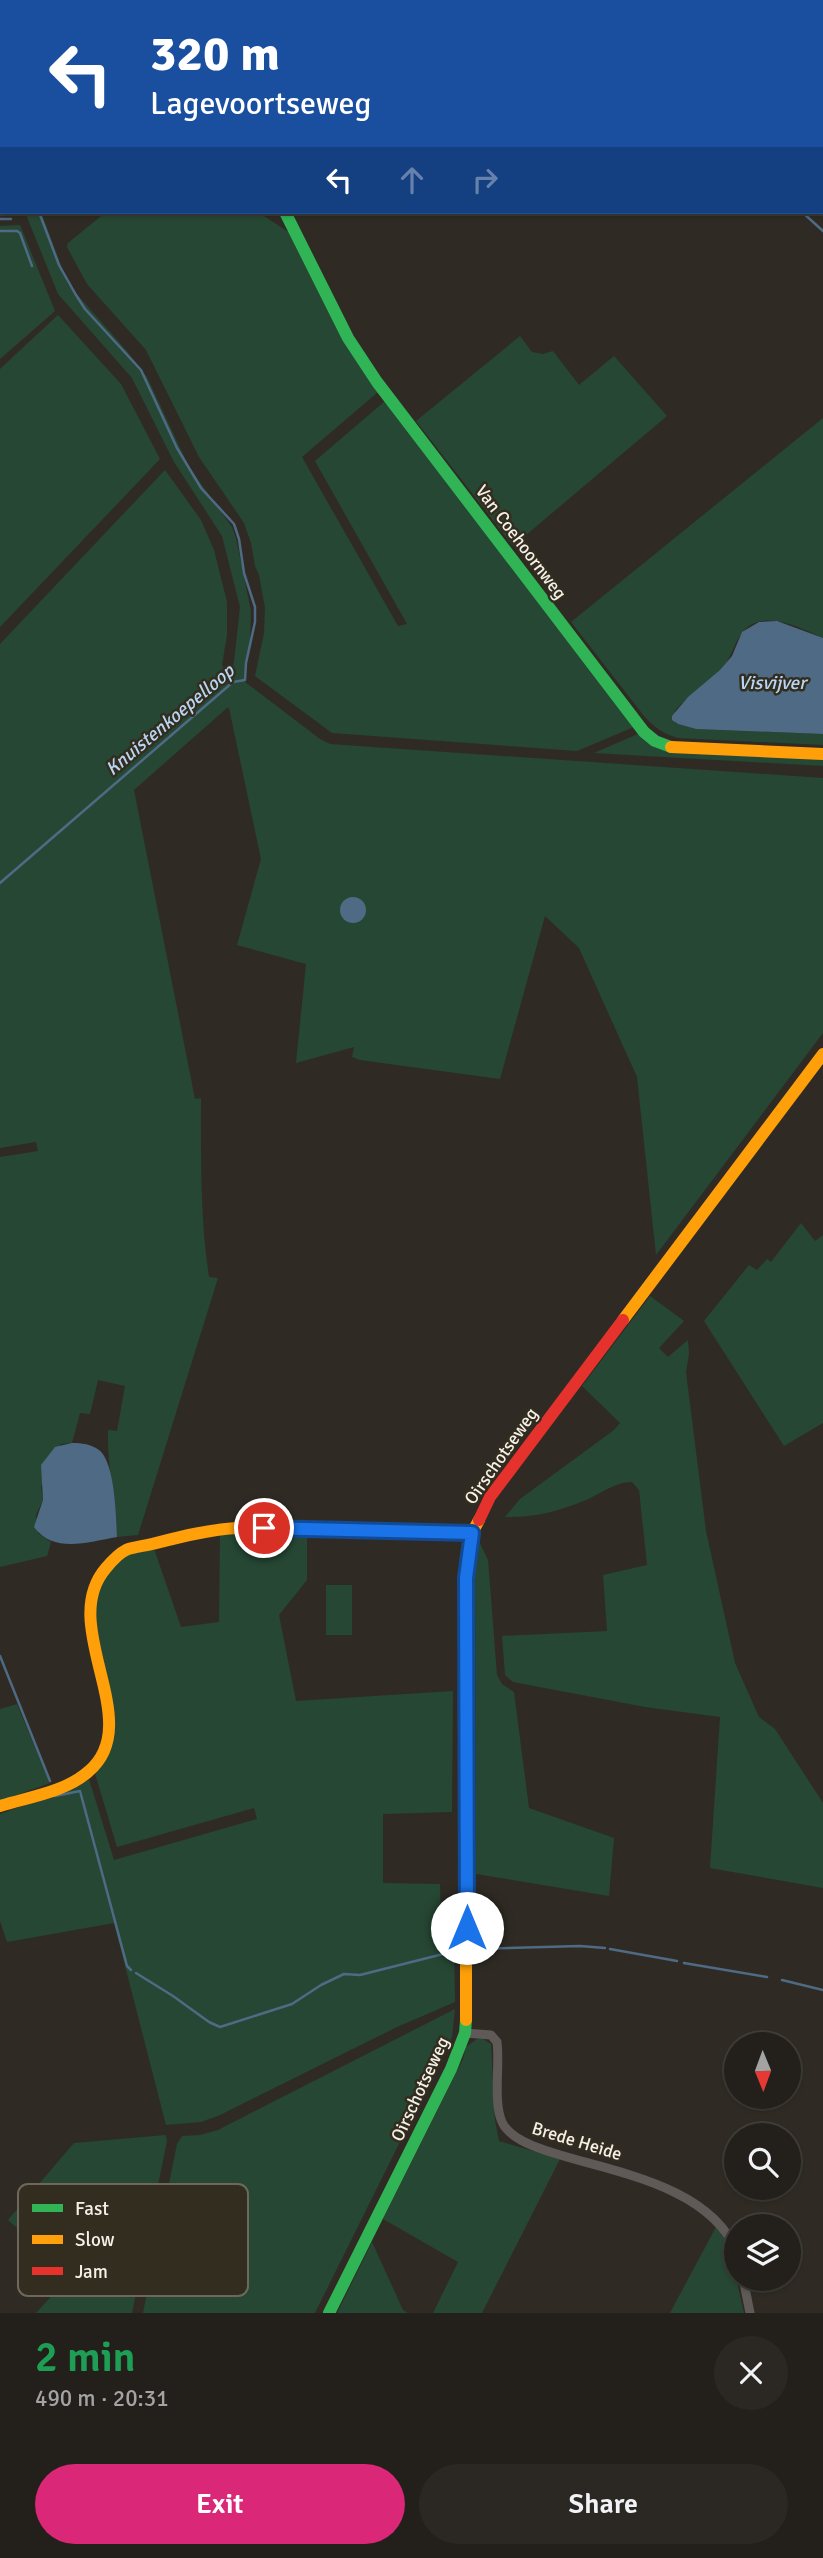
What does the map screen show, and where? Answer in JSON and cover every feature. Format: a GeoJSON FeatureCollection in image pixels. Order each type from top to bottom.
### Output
{"type":"FeatureCollection","features":[{"type":"Feature","properties":{"kind":"street","name":"Van Coehoornweg"},"geometry":{"type":"LineString","coordinates":[[286,214],[348,338],[377,382],[644,732],[655,741],[670,747],[823,754]]}},
{"type":"Feature","properties":{"kind":"street","name":"Oirschotseweg"},"geometry":{"type":"LineString","coordinates":[[329,2313],[451,2069],[465,2032],[466,1578],[472,1533],[490,1497],[823,1054]]}},
{"type":"Feature","properties":{"kind":"street"},"geometry":{"type":"LineString","coordinates":[[0,1807],[67,1786],[84,1777],[97,1765],[106,1750],[111,1733],[90,1608],[92,1590],[103,1571],[126,1550],[208,1530],[236,1528],[472,1533]]}},
{"type":"Feature","properties":{"kind":"street","name":"Brede Heide"},"geometry":{"type":"LineString","coordinates":[[465,2032],[491,2035],[497,2042],[499,2112],[503,2124],[515,2138],[536,2147],[623,2171],[686,2199],[724,2229]]}},
{"type":"Feature","properties":{"kind":"street"},"geometry":{"type":"LineString","coordinates":[[746,2291],[750,2313]]}},
{"type":"Feature","properties":{"kind":"green space"},"geometry":{"type":"Polygon","coordinates":[[[26,214],[42,214],[68,284],[147,377],[189,467],[232,527],[251,611],[245,682],[320,739],[330,744],[823,778],[823,1033],[656,1255],[637,1077],[579,948],[545,916],[500,1079],[360,1060],[352,1057],[354,1047],[296,1063],[306,964],[237,945],[261,859],[227,708],[134,790],[195,1099],[201,1098],[204,1233],[209,1277],[218,1278],[138,1535],[117,1537],[109,1457],[108,1430],[117,1431],[125,1386],[98,1380],[90,1414],[80,1413],[72,1443],[61,1444],[41,1487],[43,1500],[36,1515],[38,1533],[51,1542],[47,1556],[0,1567],[0,1157],[38,1151],[36,1142],[0,1148],[0,644],[165,470],[201,520],[214,550],[227,602],[227,635],[222,665],[230,677],[240,607],[222,536],[174,462],[132,378],[58,294],[26,214]]]}},
{"type":"Feature","properties":{"kind":"green space"},"geometry":{"type":"Polygon","coordinates":[[[104,214],[261,214],[290,233],[378,392],[302,457],[398,626],[407,624],[315,461],[385,401],[634,727],[577,751],[332,733],[255,676],[264,633],[265,608],[244,523],[199,457],[146,350],[87,284],[67,247],[68,243],[104,214]]]}},
{"type":"Feature","properties":{"kind":"green space"},"geometry":{"type":"Polygon","coordinates":[[[20,225],[55,311],[0,359],[0,226],[20,225]]]}},
{"type":"Feature","properties":{"kind":"green space"},"geometry":{"type":"Polygon","coordinates":[[[58,315],[121,384],[160,459],[0,627],[0,369],[58,315]]]}},
{"type":"Feature","properties":{"kind":"green space"},"geometry":{"type":"Polygon","coordinates":[[[520,336],[532,352],[543,354],[553,351],[579,385],[614,356],[667,416],[513,546],[416,421],[520,336]]]}},
{"type":"Feature","properties":{"kind":"green space"},"geometry":{"type":"Polygon","coordinates":[[[823,418],[823,638],[781,622],[760,621],[750,625],[742,633],[720,671],[675,711],[675,723],[696,729],[823,734],[823,745],[678,738],[668,734],[655,727],[644,716],[571,622],[823,418]]]}},
{"type":"Feature","properties":{"kind":"green space"},"geometry":{"type":"Polygon","coordinates":[[[640,733],[648,739],[823,756],[823,766],[594,753],[640,733]]]}},
{"type":"Feature","properties":{"kind":"green space"},"geometry":{"type":"Polygon","coordinates":[[[801,1223],[815,1241],[823,1235],[823,1423],[784,1446],[704,1321],[749,1265],[757,1270],[767,1259],[771,1262],[801,1223]]]}},
{"type":"Feature","properties":{"kind":"green space"},"geometry":{"type":"Polygon","coordinates":[[[650,1296],[684,1321],[659,1348],[668,1357],[688,1340],[686,1372],[706,1531],[735,1663],[759,1717],[775,1729],[823,1803],[823,1888],[710,1868],[720,1717],[645,1707],[513,1682],[505,1675],[502,1636],[607,1631],[603,1575],[647,1565],[639,1490],[632,1482],[615,1486],[556,1510],[536,1515],[505,1517],[520,1499],[620,1423],[582,1386],[650,1296]]]}},
{"type":"Feature","properties":{"kind":"green space"},"geometry":{"type":"Polygon","coordinates":[[[220,1531],[307,1532],[307,1580],[279,1615],[296,1701],[453,1691],[452,1812],[383,1814],[383,1883],[440,1884],[441,1934],[444,1940],[454,1942],[455,2002],[397,2027],[220,2115],[201,2122],[166,2125],[114,1923],[7,1942],[0,1921],[0,1814],[67,1790],[88,1776],[114,1860],[257,1819],[254,1808],[117,1847],[94,1770],[107,1753],[92,1618],[94,1593],[115,1561],[152,1543],[181,1627],[219,1622],[220,1531]]]}},
{"type":"Feature","properties":{"kind":"green space"},"geometry":{"type":"Polygon","coordinates":[[[478,1539],[488,1560],[497,1675],[502,1684],[514,1692],[529,1808],[614,1838],[609,1896],[476,1874],[475,1576],[478,1539]]]}},
{"type":"Feature","properties":{"kind":"green space"},"geometry":{"type":"Polygon","coordinates":[[[326,1585],[352,1585],[352,1635],[326,1635],[326,1585]]]}},
{"type":"Feature","properties":{"kind":"green space"},"geometry":{"type":"Polygon","coordinates":[[[17,1704],[50,1783],[0,1801],[0,1709],[17,1704]]]}},
{"type":"Feature","properties":{"kind":"green space"},"geometry":{"type":"Polygon","coordinates":[[[455,2009],[452,2037],[315,2313],[143,2313],[146,2296],[248,2296],[248,2184],[169,2184],[177,2144],[182,2136],[218,2130],[455,2009]]]}},
{"type":"Feature","properties":{"kind":"green space"},"geometry":{"type":"Polygon","coordinates":[[[477,2039],[491,2044],[495,2120],[499,2141],[560,2159],[482,2313],[433,2313],[458,2262],[383,2219],[463,2059],[466,2047],[477,2039]]]}},
{"type":"Feature","properties":{"kind":"green space"},"geometry":{"type":"Polygon","coordinates":[[[166,2135],[158,2184],[39,2184],[74,2143],[166,2135]]]}},
{"type":"Feature","properties":{"kind":"green space"},"geometry":{"type":"Polygon","coordinates":[[[18,2208],[18,2229],[8,2220],[18,2208]]]}},
{"type":"Feature","properties":{"kind":"green space"},"geometry":{"type":"Polygon","coordinates":[[[716,2227],[724,2238],[724,2291],[739,2291],[744,2313],[670,2313],[716,2227]]]}},
{"type":"Feature","properties":{"kind":"green space"},"geometry":{"type":"Polygon","coordinates":[[[372,2242],[403,2310],[408,2313],[337,2313],[372,2242]]]}},
{"type":"Feature","properties":{"kind":"green space"},"geometry":{"type":"Polygon","coordinates":[[[52,2296],[135,2296],[132,2313],[36,2313],[52,2296]]]}},
{"type":"Feature","properties":{"kind":"water","name":"Visvijver"},"geometry":{"type":"Polygon","coordinates":[[[777,621],[823,638],[823,734],[696,729],[672,720],[672,716],[688,697],[732,656],[742,632],[759,622],[777,621]]]}},
{"type":"Feature","properties":{"kind":"water"},"geometry":{"type":"Polygon","coordinates":[[[353,897],[363,900],[366,910],[363,920],[353,923],[343,920],[340,910],[343,900],[353,897]]]}},
{"type":"Feature","properties":{"kind":"water"},"geometry":{"type":"Polygon","coordinates":[[[72,1443],[93,1446],[104,1456],[114,1490],[117,1537],[83,1543],[61,1543],[51,1541],[34,1527],[43,1500],[41,1465],[55,1447],[72,1443]]]}},
{"type":"Feature","properties":{"kind":"waterway","name":"Knuistenkoepelloop"},"geometry":{"type":"LineString","coordinates":[[0,883],[233,682],[245,680],[255,622],[255,607],[244,573],[234,524],[201,488],[177,448],[141,370],[85,309],[76,295],[59,265],[40,214]]}},
{"type":"Feature","properties":{"kind":"waterway"},"geometry":{"type":"LineString","coordinates":[[804,214],[823,231]]}},
{"type":"Feature","properties":{"kind":"waterway"},"geometry":{"type":"LineString","coordinates":[[0,219],[11,219]]}},
{"type":"Feature","properties":{"kind":"waterway"},"geometry":{"type":"LineString","coordinates":[[0,231],[20,233],[32,266]]}},
{"type":"Feature","properties":{"kind":"waterway","name":"Knuistenkoepelloop"},"geometry":{"type":"LineString","coordinates":[[0,1656],[50,1781]]}},
{"type":"Feature","properties":{"kind":"waterway","name":"Knuistenkoepelloop"},"geometry":{"type":"LineString","coordinates":[[55,1796],[80,1791],[127,1966],[131,1970]]}},
{"type":"Feature","properties":{"kind":"waterway","name":"Knuistenkoepelloop"},"geometry":{"type":"LineString","coordinates":[[474,1949],[580,1946],[605,1948]]}},
{"type":"Feature","properties":{"kind":"waterway","name":"Knuistenkoepelloop"},"geometry":{"type":"LineString","coordinates":[[610,1949],[677,1961]]}},
{"type":"Feature","properties":{"kind":"waterway","name":"Knuistenkoepelloop"},"geometry":{"type":"LineString","coordinates":[[136,1973],[220,2027],[292,2004],[344,1974],[360,1975],[455,1951]]}},
{"type":"Feature","properties":{"kind":"waterway","name":"Knuistenkoepelloop"},"geometry":{"type":"LineString","coordinates":[[684,1963],[767,1977]]}},
{"type":"Feature","properties":{"kind":"waterway","name":"Knuistenkoepelloop"},"geometry":{"type":"LineString","coordinates":[[782,1980],[823,1990]]}},
{"type":"Feature","properties":{"kind":"traffic: fast"},"geometry":{"type":"LineString","coordinates":[[286,214],[348,338],[377,382],[644,732],[655,741],[671,747]]}},
{"type":"Feature","properties":{"kind":"traffic: fast"},"geometry":{"type":"LineString","coordinates":[[329,2313],[451,2069],[465,2033],[466,2020]]}},
{"type":"Feature","properties":{"kind":"traffic: slow"},"geometry":{"type":"LineString","coordinates":[[671,747],[823,754]]}},
{"type":"Feature","properties":{"kind":"traffic: slow"},"geometry":{"type":"LineString","coordinates":[[623,1320],[823,1054]]}},
{"type":"Feature","properties":{"kind":"traffic: slow"},"geometry":{"type":"LineString","coordinates":[[466,2020],[466,1578],[472,1533],[479,1520]]}},
{"type":"Feature","properties":{"kind":"traffic: slow"},"geometry":{"type":"LineString","coordinates":[[0,1806],[69,1784],[89,1771],[104,1750],[109,1726],[107,1700],[90,1617],[93,1591],[106,1568],[123,1552],[194,1534],[236,1528],[472,1533]]}},
{"type":"Feature","properties":{"kind":"traffic: jam"},"geometry":{"type":"LineString","coordinates":[[479,1520],[490,1497],[623,1320]]}},
{"type":"Feature","properties":{"kind":"route"},"geometry":{"type":"LineString","coordinates":[[264,1528],[472,1533],[466,1578],[467,1928]]}}]}
